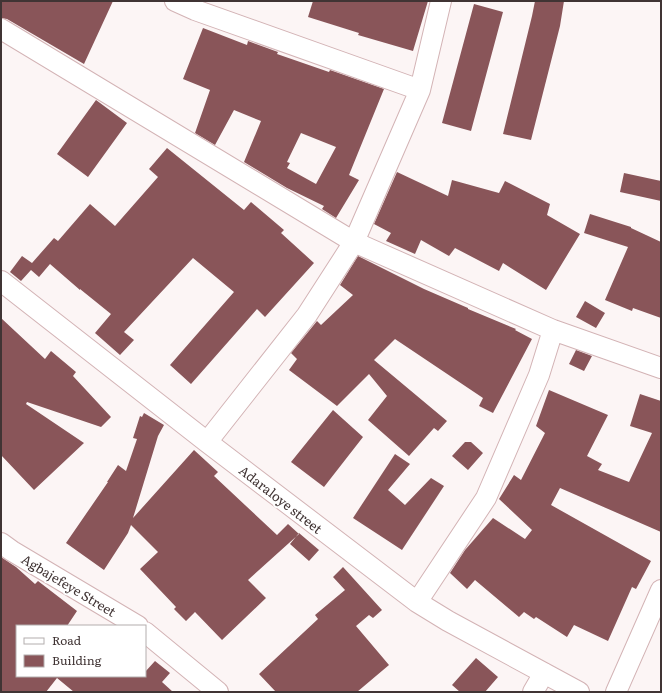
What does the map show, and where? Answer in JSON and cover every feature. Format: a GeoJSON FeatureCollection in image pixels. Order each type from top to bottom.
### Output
{"type":"FeatureCollection","features":[{"type":"Feature","properties":{"kind":"street"},"geometry":{"type":"LineString","coordinates":[[176,1],[195,10],[420,90]]}},
{"type":"Feature","properties":{"kind":"street"},"geometry":{"type":"LineString","coordinates":[[207,442],[307,315],[354,242],[420,90],[441,1]]}},
{"type":"Feature","properties":{"kind":"street"},"geometry":{"type":"LineString","coordinates":[[1,29],[354,242],[553,330],[661,368]]}},
{"type":"Feature","properties":{"kind":"street","name":"Adaraloye street"},"geometry":{"type":"LineString","coordinates":[[1,280],[207,442],[417,602],[448,621],[579,692]]}},
{"type":"Feature","properties":{"kind":"street"},"geometry":{"type":"LineString","coordinates":[[417,602],[486,498],[539,375],[553,330]]}},
{"type":"Feature","properties":{"kind":"street","name":"Agbajefeye Street"},"geometry":{"type":"LineString","coordinates":[[1,543],[136,625]]}},
{"type":"Feature","properties":{"kind":"street"},"geometry":{"type":"LineString","coordinates":[[616,692],[661,590]]}},
{"type":"Feature","properties":{"kind":"street"},"geometry":{"type":"LineString","coordinates":[[146,633],[218,692]]}},
{"type":"Feature","properties":{"kind":"street"},"geometry":{"type":"LineString","coordinates":[[533,692],[544,673]]}},
{"type":"Feature","properties":{"kind":"building"},"geometry":{"type":"Polygon","coordinates":[[[1,1],[113,1],[84,64],[7,19],[1,18],[1,1]]]}},
{"type":"Feature","properties":{"kind":"building"},"geometry":{"type":"Polygon","coordinates":[[[313,1],[428,1],[413,51],[358,35],[359,33],[308,17],[313,1]]]}},
{"type":"Feature","properties":{"kind":"building"},"geometry":{"type":"Polygon","coordinates":[[[535,1],[564,1],[560,26],[531,140],[503,134],[535,1]]]}},
{"type":"Feature","properties":{"kind":"building"},"geometry":{"type":"Polygon","coordinates":[[[474,4],[503,12],[471,131],[442,123],[474,4]]]}},
{"type":"Feature","properties":{"kind":"building"},"geometry":{"type":"Polygon","coordinates":[[[203,28],[247,45],[248,41],[278,52],[277,54],[329,72],[330,70],[384,89],[349,175],[359,180],[336,218],[322,209],[324,206],[287,188],[244,162],[261,121],[234,110],[215,145],[195,133],[210,90],[183,79],[203,28]],[[301,133],[287,162],[290,163],[287,168],[316,184],[336,147],[301,133]]]}},
{"type":"Feature","properties":{"kind":"building"},"geometry":{"type":"Polygon","coordinates":[[[96,100],[127,123],[88,177],[57,154],[96,100]]]}},
{"type":"Feature","properties":{"kind":"building"},"geometry":{"type":"Polygon","coordinates":[[[167,148],[244,210],[251,202],[284,230],[281,233],[314,263],[265,317],[257,309],[191,384],[170,365],[234,292],[193,258],[124,332],[134,340],[120,355],[95,333],[111,314],[50,264],[39,277],[31,270],[21,281],[10,272],[22,256],[32,263],[54,238],[58,241],[90,204],[115,226],[158,177],[149,169],[167,148]]]}},
{"type":"Feature","properties":{"kind":"building"},"geometry":{"type":"Polygon","coordinates":[[[397,172],[448,196],[452,180],[499,193],[505,181],[550,204],[547,215],[580,234],[546,290],[503,263],[499,271],[455,248],[449,256],[421,240],[415,254],[386,241],[391,233],[374,224],[397,172]]]}},
{"type":"Feature","properties":{"kind":"building"},"geometry":{"type":"Polygon","coordinates":[[[624,173],[661,181],[661,201],[620,192],[624,173]]]}},
{"type":"Feature","properties":{"kind":"building"},"geometry":{"type":"Polygon","coordinates":[[[590,214],[631,227],[661,242],[661,318],[633,308],[632,311],[605,300],[628,247],[584,233],[590,214]]]}},
{"type":"Feature","properties":{"kind":"building"},"geometry":{"type":"Polygon","coordinates":[[[358,256],[424,289],[516,329],[515,330],[532,339],[493,413],[479,406],[483,398],[395,339],[374,360],[447,421],[438,431],[434,428],[409,456],[368,420],[387,396],[369,374],[337,406],[289,370],[297,359],[291,353],[317,321],[321,325],[353,295],[340,285],[358,256]]]}},
{"type":"Feature","properties":{"kind":"building"},"geometry":{"type":"Polygon","coordinates":[[[585,301],[605,313],[596,328],[576,317],[585,301]]]}},
{"type":"Feature","properties":{"kind":"building"},"geometry":{"type":"Polygon","coordinates":[[[1,318],[45,359],[51,351],[76,372],[73,376],[111,417],[101,427],[27,402],[26,404],[84,443],[34,490],[1,455],[1,318]]]}},
{"type":"Feature","properties":{"kind":"building"},"geometry":{"type":"Polygon","coordinates":[[[576,350],[592,356],[584,371],[569,364],[576,350]]]}},
{"type":"Feature","properties":{"kind":"building"},"geometry":{"type":"Polygon","coordinates":[[[549,390],[608,415],[587,456],[602,464],[598,470],[629,482],[652,433],[630,426],[640,394],[661,401],[661,532],[560,488],[551,505],[651,561],[636,589],[632,587],[608,641],[574,625],[567,637],[536,617],[534,619],[524,612],[519,617],[475,580],[467,589],[450,573],[465,550],[493,518],[525,539],[532,530],[499,499],[514,475],[521,480],[545,433],[536,426],[549,390]]]}},
{"type":"Feature","properties":{"kind":"building"},"geometry":{"type":"Polygon","coordinates":[[[333,410],[363,437],[324,487],[291,462],[333,410]]]}},
{"type":"Feature","properties":{"kind":"building"},"geometry":{"type":"Polygon","coordinates":[[[144,413],[164,425],[158,436],[133,518],[194,450],[218,472],[214,476],[277,535],[288,524],[299,534],[248,580],[266,598],[222,640],[195,612],[186,621],[174,609],[176,607],[140,569],[158,552],[131,525],[128,533],[104,570],[66,543],[118,465],[126,471],[137,439],[133,438],[140,416],[142,417],[144,413]]]}},
{"type":"Feature","properties":{"kind":"building"},"geometry":{"type":"Polygon","coordinates":[[[465,442],[471,442],[483,453],[468,470],[452,456],[465,442]]]}},
{"type":"Feature","properties":{"kind":"building"},"geometry":{"type":"Polygon","coordinates":[[[395,454],[410,464],[388,490],[405,505],[431,478],[444,486],[402,550],[353,518],[395,454]]]}},
{"type":"Feature","properties":{"kind":"building"},"geometry":{"type":"Polygon","coordinates":[[[299,533],[319,550],[309,561],[290,544],[299,533]]]}},
{"type":"Feature","properties":{"kind":"building"},"geometry":{"type":"Polygon","coordinates":[[[1,557],[16,567],[35,584],[38,581],[77,611],[68,625],[16,625],[16,677],[146,677],[146,671],[155,661],[170,673],[162,682],[173,692],[74,692],[57,678],[46,692],[1,692],[1,557]]]}},
{"type":"Feature","properties":{"kind":"building"},"geometry":{"type":"Polygon","coordinates":[[[343,567],[382,610],[373,618],[369,615],[356,626],[389,665],[357,692],[276,692],[259,674],[318,619],[315,615],[345,590],[333,577],[343,567]]]}},
{"type":"Feature","properties":{"kind":"building"},"geometry":{"type":"Polygon","coordinates":[[[476,658],[498,677],[485,692],[460,692],[452,685],[476,658]]]}}]}
